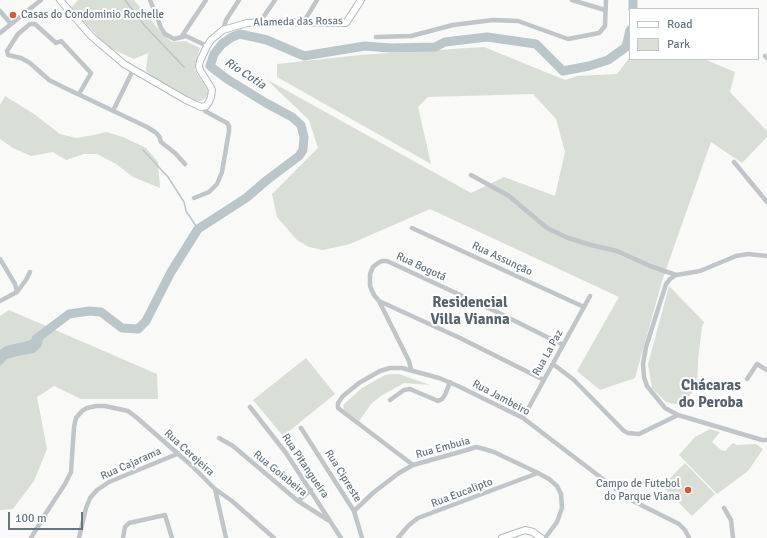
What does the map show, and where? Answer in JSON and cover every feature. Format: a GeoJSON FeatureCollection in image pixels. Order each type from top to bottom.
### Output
{"type":"FeatureCollection","features":[{"type":"Feature","properties":{"kind":"street"},"geometry":{"type":"LineString","coordinates":[[0,33],[40,0]]}},
{"type":"Feature","properties":{"kind":"street"},"geometry":{"type":"LineString","coordinates":[[60,0],[91,36],[124,64],[186,100],[201,107],[206,106],[212,97],[212,90],[199,66],[207,46],[194,39],[182,36]]}},
{"type":"Feature","properties":{"kind":"street"},"geometry":{"type":"LineString","coordinates":[[150,0],[161,28],[165,34],[174,39],[182,36],[206,0]]}},
{"type":"Feature","properties":{"kind":"street"},"geometry":{"type":"LineString","coordinates":[[223,30],[226,20],[239,0]]}},
{"type":"Feature","properties":{"kind":"street"},"geometry":{"type":"LineString","coordinates":[[260,22],[275,0]]}},
{"type":"Feature","properties":{"kind":"street"},"geometry":{"type":"LineString","coordinates":[[303,23],[317,0]]}},
{"type":"Feature","properties":{"kind":"street","name":"Alameda das Rosas"},"geometry":{"type":"LineString","coordinates":[[207,46],[211,40],[223,30],[247,23],[346,23],[361,0]]}},
{"type":"Feature","properties":{"kind":"street"},"geometry":{"type":"LineString","coordinates":[[572,0],[605,10]]}},
{"type":"Feature","properties":{"kind":"street"},"geometry":{"type":"LineString","coordinates":[[376,37],[411,36],[453,25],[493,20],[518,21],[568,39],[599,33],[605,26],[606,0]]}},
{"type":"Feature","properties":{"kind":"street"},"geometry":{"type":"LineString","coordinates":[[0,11],[11,24]]}},
{"type":"Feature","properties":{"kind":"street"},"geometry":{"type":"LineString","coordinates":[[79,94],[91,73],[60,41],[56,43],[35,24],[30,24],[18,34],[7,51],[9,56],[21,58],[30,63],[49,80],[155,132],[159,136],[161,142],[175,153],[185,164]]}},
{"type":"Feature","properties":{"kind":"street"},"geometry":{"type":"LineString","coordinates":[[113,111],[133,70]]}},
{"type":"Feature","properties":{"kind":"street"},"geometry":{"type":"LineString","coordinates":[[194,198],[209,192],[217,184],[222,172],[229,131],[229,126],[227,123],[206,111]]}},
{"type":"Feature","properties":{"kind":"street"},"geometry":{"type":"LineString","coordinates":[[734,162],[767,202]]}},
{"type":"Feature","properties":{"kind":"street"},"geometry":{"type":"LineString","coordinates":[[470,175],[509,196],[547,228],[568,238],[617,251],[650,266],[676,275]]}},
{"type":"Feature","properties":{"kind":"street","name":"Rua Assunção"},"geometry":{"type":"LineString","coordinates":[[412,228],[584,307]]}},
{"type":"Feature","properties":{"kind":"street"},"geometry":{"type":"LineString","coordinates":[[767,256],[748,254],[736,256],[700,271],[676,275],[670,279],[666,284],[646,347],[643,364],[644,377],[647,386],[665,408],[678,415],[762,440],[767,440]]}},
{"type":"Feature","properties":{"kind":"street"},"geometry":{"type":"LineString","coordinates":[[0,259],[15,284],[17,292]]}},
{"type":"Feature","properties":{"kind":"street","name":"Rua Bogotá"},"geometry":{"type":"LineString","coordinates":[[411,369],[409,361],[370,286],[370,274],[373,267],[382,261],[387,261],[497,312],[563,345]]}},
{"type":"Feature","properties":{"kind":"street"},"geometry":{"type":"LineString","coordinates":[[0,302],[17,292],[30,272]]}},
{"type":"Feature","properties":{"kind":"street","name":"Rua La Paz"},"geometry":{"type":"LineString","coordinates":[[523,418],[590,296]]}},
{"type":"Feature","properties":{"kind":"street"},"geometry":{"type":"LineString","coordinates":[[379,301],[460,338],[544,380]]}},
{"type":"Feature","properties":{"kind":"street"},"geometry":{"type":"LineString","coordinates":[[553,364],[574,380],[624,431],[628,433],[639,434],[678,415]]}},
{"type":"Feature","properties":{"kind":"street"},"geometry":{"type":"LineString","coordinates":[[747,379],[757,364],[767,370]]}},
{"type":"Feature","properties":{"kind":"street","name":"Rua Jambeiro"},"geometry":{"type":"LineString","coordinates":[[413,465],[340,411],[337,405],[339,400],[351,389],[369,376],[390,368],[411,369],[450,382],[523,418],[629,499],[679,524],[685,530],[689,538]]}},
{"type":"Feature","properties":{"kind":"street"},"geometry":{"type":"LineString","coordinates":[[390,400],[400,392],[410,389],[438,401],[445,395],[450,382]]}},
{"type":"Feature","properties":{"kind":"street","name":"Rua Cerejeira"},"geometry":{"type":"LineString","coordinates":[[31,538],[71,472],[76,418],[82,411],[96,406],[106,406],[128,411],[192,466],[215,489],[232,501],[274,538]]}},
{"type":"Feature","properties":{"kind":"street","name":"Rua Pitangueira"},"geometry":{"type":"LineString","coordinates":[[250,407],[286,453],[341,538]]}},
{"type":"Feature","properties":{"kind":"street","name":"Rua Cipreste"},"geometry":{"type":"LineString","coordinates":[[301,428],[354,511],[362,538]]}},
{"type":"Feature","properties":{"kind":"street","name":"Rua Goiabeira"},"geometry":{"type":"LineString","coordinates":[[219,438],[233,446],[298,502],[331,522]]}},
{"type":"Feature","properties":{"kind":"street","name":"Rua Embuia"},"geometry":{"type":"LineString","coordinates":[[354,511],[374,492],[399,473],[413,465],[476,448],[494,452],[538,473],[549,479],[557,486],[563,502],[560,515],[545,538]]}},
{"type":"Feature","properties":{"kind":"street","name":"Rua Cajarama"},"geometry":{"type":"LineString","coordinates":[[79,538],[86,508],[90,498],[98,490],[109,482],[177,454]]}},
{"type":"Feature","properties":{"kind":"street","name":"Rua Eucalipto"},"geometry":{"type":"LineString","coordinates":[[398,538],[408,526],[418,518],[538,473]]}},
{"type":"Feature","properties":{"kind":"street"},"geometry":{"type":"LineString","coordinates":[[215,489],[226,538]]}},
{"type":"Feature","properties":{"kind":"street"},"geometry":{"type":"LineString","coordinates":[[298,502],[311,490]]}},
{"type":"Feature","properties":{"kind":"street"},"geometry":{"type":"LineString","coordinates":[[724,508],[731,520],[733,538]]}},
{"type":"Feature","properties":{"kind":"street"},"geometry":{"type":"LineString","coordinates":[[123,538],[123,531],[128,523],[165,515],[172,538]]}},
{"type":"Feature","properties":{"kind":"street"},"geometry":{"type":"LineString","coordinates":[[502,538],[525,530],[533,532],[541,538]]}},
{"type":"Feature","properties":{"kind":"green space"},"geometry":{"type":"Polygon","coordinates":[[[78,0],[134,0],[164,36],[172,42],[185,41],[200,48],[195,70],[208,91],[206,98],[201,101],[196,101],[158,81],[146,71],[148,53],[134,59],[108,47],[71,8],[78,0]]]}},
{"type":"Feature","properties":{"kind":"green space"},"geometry":{"type":"Polygon","coordinates":[[[484,47],[565,80],[577,76],[617,74],[629,58],[629,60],[706,60],[735,72],[730,92],[767,131],[767,137],[742,163],[711,142],[663,278],[635,378],[600,390],[577,371],[619,297],[430,209],[350,244],[323,250],[309,247],[297,240],[277,217],[272,194],[318,148],[309,120],[266,79],[471,193],[504,177],[555,196],[565,152],[556,119],[533,94],[428,97],[418,107],[431,164],[277,77],[277,64],[360,55],[484,47]]]}},
{"type":"Feature","properties":{"kind":"green space"},"geometry":{"type":"Polygon","coordinates":[[[5,96],[34,114],[60,134],[76,138],[106,132],[123,137],[146,148],[158,162],[160,188],[133,177],[116,164],[97,154],[84,154],[66,160],[53,152],[31,156],[13,148],[0,139],[0,105],[5,96]]]}},
{"type":"Feature","properties":{"kind":"green space"},"geometry":{"type":"Polygon","coordinates":[[[669,286],[704,322],[698,360],[697,388],[679,405],[666,402],[652,388],[648,364],[669,286]]]}},
{"type":"Feature","properties":{"kind":"green space"},"geometry":{"type":"Polygon","coordinates":[[[9,310],[157,374],[158,399],[81,399],[54,386],[37,397],[47,449],[34,481],[13,509],[0,510],[0,316],[9,310]]]}},
{"type":"Feature","properties":{"kind":"green space"},"geometry":{"type":"Polygon","coordinates":[[[306,358],[335,394],[283,436],[253,400],[306,358]]]}},
{"type":"Feature","properties":{"kind":"green space"},"geometry":{"type":"Polygon","coordinates":[[[399,374],[430,385],[404,383],[372,403],[359,421],[344,410],[343,405],[362,388],[385,375],[399,374]]]}},
{"type":"Feature","properties":{"kind":"green space"},"geometry":{"type":"Polygon","coordinates":[[[710,429],[720,432],[712,442],[721,450],[725,451],[733,443],[737,445],[756,444],[763,449],[748,471],[717,494],[679,455],[695,437],[710,429]]]}},
{"type":"Feature","properties":{"kind":"green space","name":"Campo de Futebol do Parque Viana"},"geometry":{"type":"Polygon","coordinates":[[[685,463],[715,494],[692,516],[662,486],[685,463]]]}},
{"type":"Feature","properties":{"kind":"shaded area"},"geometry":{"type":"Polygon","coordinates":[[[45,333],[41,347],[34,353],[7,359],[0,366],[0,350],[6,346],[28,341],[45,333]]]}},
{"type":"Feature","properties":{"kind":"waterway"},"geometry":{"type":"LineString","coordinates":[[125,0],[145,26],[184,67]]}},
{"type":"Feature","properties":{"kind":"waterway","name":"Rio Cotia"},"geometry":{"type":"LineString","coordinates":[[633,0],[633,8]]}},
{"type":"Feature","properties":{"kind":"waterway","name":"Rio Cotia"},"geometry":{"type":"LineString","coordinates":[[36,339],[69,314],[89,311],[101,312],[122,328],[138,329],[146,321],[171,272],[198,229],[246,198],[299,156],[303,150],[304,137],[301,125],[292,117],[227,79],[210,66],[214,54],[222,44],[232,37],[240,34],[267,40],[304,56],[365,46],[390,48],[435,47],[445,42],[487,37],[536,44],[563,71],[589,66],[608,60],[626,47],[629,34]]}},
{"type":"Feature","properties":{"kind":"waterway"},"geometry":{"type":"LineString","coordinates":[[143,150],[168,177],[184,202],[186,211],[198,229]]}},
{"type":"Feature","properties":{"kind":"place","name":"Casas do Condominio Rochelle"},"geometry":{"type":"Point","coordinates":[13,15]}},
{"type":"Feature","properties":{"kind":"place","name":"Campo de Futebol do Parque Viana"},"geometry":{"type":"Point","coordinates":[688,490]}},
{"type":"Feature","properties":{"kind":"district","name":"Residencial Villa Vianna"},"geometry":{"type":"Point","coordinates":[470,312]}},
{"type":"Feature","properties":{"kind":"district","name":"Chácaras do Peroba"},"geometry":{"type":"Point","coordinates":[711,394]}}]}
